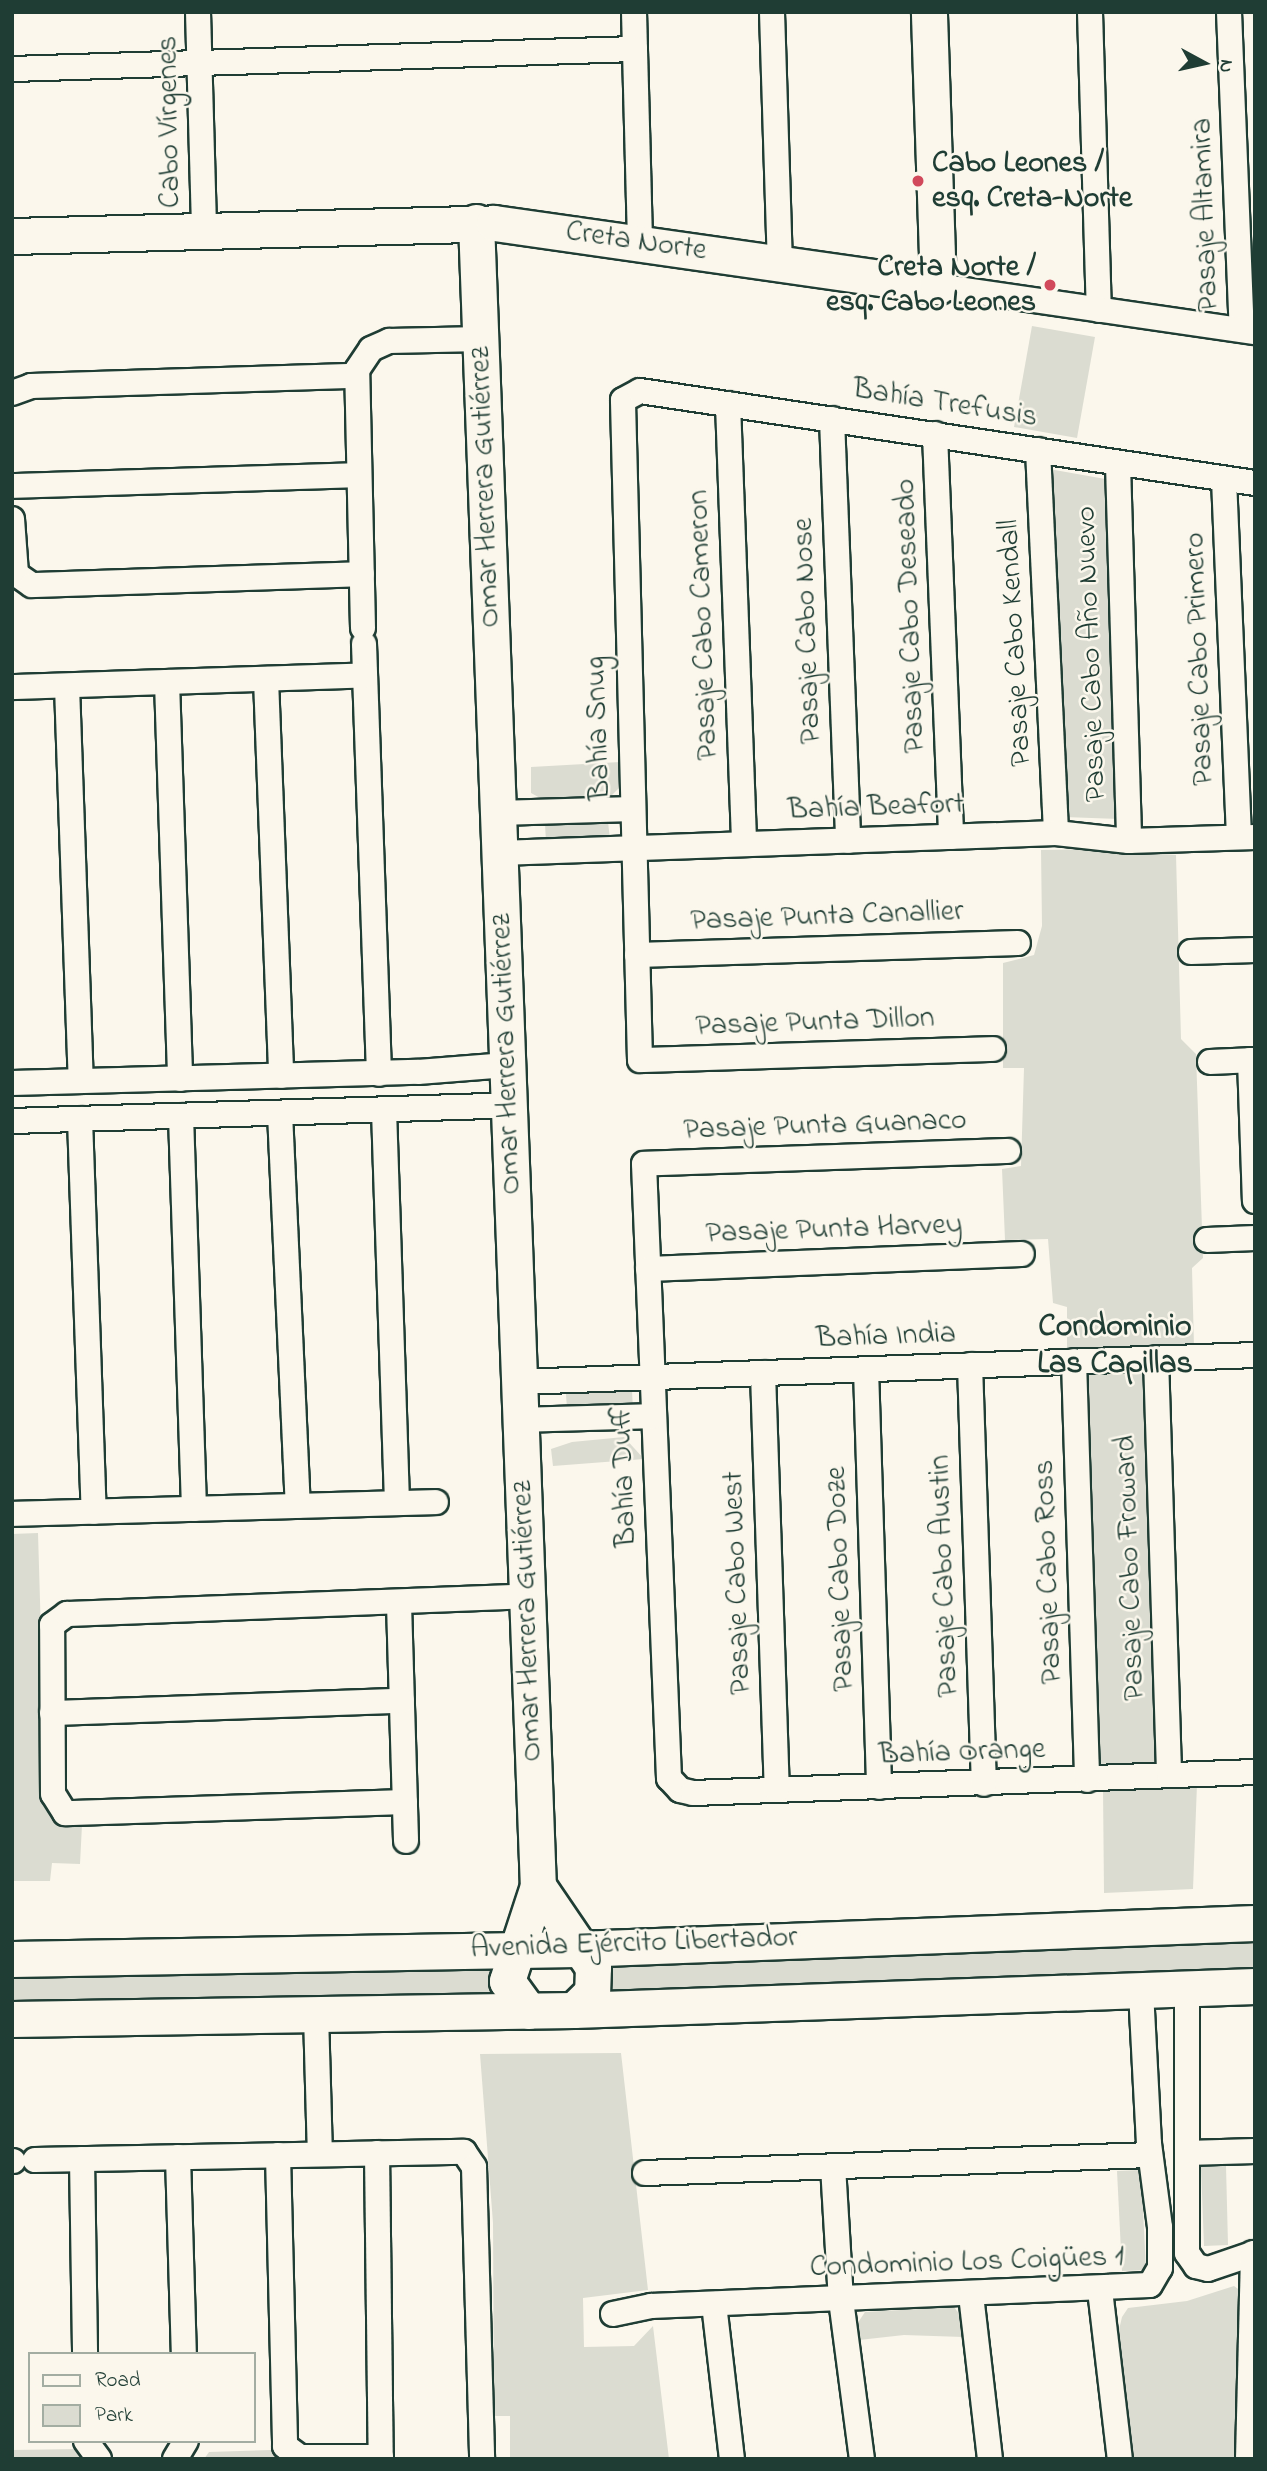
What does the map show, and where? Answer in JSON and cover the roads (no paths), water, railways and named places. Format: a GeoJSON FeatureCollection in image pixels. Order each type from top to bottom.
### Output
{"type":"FeatureCollection","features":[{"type":"Feature","properties":{"kind":"street","name":"Cabo Vírgenes"},"geometry":{"type":"LineString","coordinates":[[198,12],[204,230]]}},
{"type":"Feature","properties":{"kind":"street"},"geometry":{"type":"LineString","coordinates":[[634,12],[640,243]]}},
{"type":"Feature","properties":{"kind":"street"},"geometry":{"type":"LineString","coordinates":[[772,12],[780,263]]}},
{"type":"Feature","properties":{"kind":"street"},"geometry":{"type":"LineString","coordinates":[[929,12],[938,286]]}},
{"type":"Feature","properties":{"kind":"street"},"geometry":{"type":"LineString","coordinates":[[1090,12],[1099,310]]}},
{"type":"Feature","properties":{"kind":"street","name":"Pasaje Altamira"},"geometry":{"type":"LineString","coordinates":[[1228,12],[1248,331]]}},
{"type":"Feature","properties":{"kind":"street"},"geometry":{"type":"LineString","coordinates":[[12,69],[635,49]]}},
{"type":"Feature","properties":{"kind":"street","name":"Creta Norte"},"geometry":{"type":"LineString","coordinates":[[12,236],[476,222],[640,243],[1248,331]]}},
{"type":"Feature","properties":{"kind":"street","name":"Omar Herrera Gutiérrez"},"geometry":{"type":"LineString","coordinates":[[476,222],[538,1886],[508,1981],[529,2011]]}},
{"type":"Feature","properties":{"kind":"street"},"geometry":{"type":"LineString","coordinates":[[379,1074],[356,376],[364,356],[389,341],[481,339]]}},
{"type":"Feature","properties":{"kind":"street"},"geometry":{"type":"LineString","coordinates":[[12,393],[31,386],[356,376]]}},
{"type":"Feature","properties":{"kind":"street","name":"Bahía Trefusis"},"geometry":{"type":"LineString","coordinates":[[626,395],[640,391],[1038,450],[1118,465],[1255,483]]}},
{"type":"Feature","properties":{"kind":"street","name":"Bahía Snug"},"geometry":{"type":"LineString","coordinates":[[626,395],[621,410],[640,1060]]}},
{"type":"Feature","properties":{"kind":"street","name":"Pasaje Cabo Cameron"},"geometry":{"type":"LineString","coordinates":[[728,404],[744,844]]}},
{"type":"Feature","properties":{"kind":"street","name":"Pasaje Cabo Nose"},"geometry":{"type":"LineString","coordinates":[[832,419],[848,841]]}},
{"type":"Feature","properties":{"kind":"street","name":"Pasaje Cabo Deseado"},"geometry":{"type":"LineString","coordinates":[[935,435],[951,837]]}},
{"type":"Feature","properties":{"kind":"street","name":"Pasaje Cabo Kendall"},"geometry":{"type":"LineString","coordinates":[[1038,450],[1056,833]]}},
{"type":"Feature","properties":{"kind":"street","name":"Pasaje Cabo Año Nuevo"},"geometry":{"type":"LineString","coordinates":[[1118,465],[1129,841]]}},
{"type":"Feature","properties":{"kind":"street"},"geometry":{"type":"LineString","coordinates":[[12,486],[358,475]]}},
{"type":"Feature","properties":{"kind":"street","name":"Pasaje Cabo Primero"},"geometry":{"type":"LineString","coordinates":[[1224,479],[1247,837]]}},
{"type":"Feature","properties":{"kind":"street"},"geometry":{"type":"LineString","coordinates":[[12,519],[16,574],[32,585],[362,574]]}},
{"type":"Feature","properties":{"kind":"street"},"geometry":{"type":"LineString","coordinates":[[12,687],[365,675]]}},
{"type":"Feature","properties":{"kind":"street"},"geometry":{"type":"LineString","coordinates":[[266,679],[281,1076]]}},
{"type":"Feature","properties":{"kind":"street"},"geometry":{"type":"LineString","coordinates":[[167,682],[180,1079]]}},
{"type":"Feature","properties":{"kind":"street"},"geometry":{"type":"LineString","coordinates":[[67,686],[81,1081]]}},
{"type":"Feature","properties":{"kind":"street"},"geometry":{"type":"LineString","coordinates":[[498,813],[633,809]]}},
{"type":"Feature","properties":{"kind":"street","name":"Bahía Beafort"},"geometry":{"type":"LineString","coordinates":[[500,853],[1056,833],[1129,841],[1247,837]]}},
{"type":"Feature","properties":{"kind":"street","name":"Pasaje Punta Canallier"},"geometry":{"type":"LineString","coordinates":[[637,955],[1018,943]]}},
{"type":"Feature","properties":{"kind":"street"},"geometry":{"type":"LineString","coordinates":[[1191,952],[1255,950]]}},
{"type":"Feature","properties":{"kind":"street","name":"Pasaje Punta Dillon"},"geometry":{"type":"LineString","coordinates":[[640,1060],[993,1049]]}},
{"type":"Feature","properties":{"kind":"street"},"geometry":{"type":"LineString","coordinates":[[1210,1062],[1252,1060],[1255,1200]]}},
{"type":"Feature","properties":{"kind":"street"},"geometry":{"type":"LineString","coordinates":[[12,1083],[379,1074],[508,1065]]}},
{"type":"Feature","properties":{"kind":"street"},"geometry":{"type":"LineString","coordinates":[[12,1121],[509,1105]]}},
{"type":"Feature","properties":{"kind":"street"},"geometry":{"type":"LineString","coordinates":[[384,1110],[397,1503]]}},
{"type":"Feature","properties":{"kind":"street"},"geometry":{"type":"LineString","coordinates":[[280,1113],[298,1506]]}},
{"type":"Feature","properties":{"kind":"street"},"geometry":{"type":"LineString","coordinates":[[181,1116],[194,1509]]}},
{"type":"Feature","properties":{"kind":"street"},"geometry":{"type":"LineString","coordinates":[[80,1119],[94,1512]]}},
{"type":"Feature","properties":{"kind":"street","name":"Pasaje Punta Guanaco"},"geometry":{"type":"LineString","coordinates":[[644,1164],[1008,1151]]}},
{"type":"Feature","properties":{"kind":"street","name":"Bahía Duff"},"geometry":{"type":"LineString","coordinates":[[644,1164],[667,1769],[674,1785]]}},
{"type":"Feature","properties":{"kind":"street"},"geometry":{"type":"LineString","coordinates":[[1208,1240],[1255,1238]]}},
{"type":"Feature","properties":{"kind":"street","name":"Pasaje Punta Harvey"},"geometry":{"type":"LineString","coordinates":[[648,1269],[1022,1254]]}},
{"type":"Feature","properties":{"kind":"street","name":"Bahía India"},"geometry":{"type":"LineString","coordinates":[[519,1382],[1255,1355]]}},
{"type":"Feature","properties":{"kind":"street","name":"Pasaje Cabo Froward"},"geometry":{"type":"LineString","coordinates":[[1156,1358],[1169,1775]]}},
{"type":"Feature","properties":{"kind":"street","name":"Pasaje Cabo Ross"},"geometry":{"type":"LineString","coordinates":[[1074,1362],[1087,1780]]}},
{"type":"Feature","properties":{"kind":"street","name":"Pasaje Cabo Austin"},"geometry":{"type":"LineString","coordinates":[[970,1365],[984,1784]]}},
{"type":"Feature","properties":{"kind":"street","name":"Pasaje Cabo Doze"},"geometry":{"type":"LineString","coordinates":[[866,1369],[879,1787]]}},
{"type":"Feature","properties":{"kind":"street","name":"Pasaje Cabo West"},"geometry":{"type":"LineString","coordinates":[[763,1373],[777,1790]]}},
{"type":"Feature","properties":{"kind":"street"},"geometry":{"type":"LineString","coordinates":[[521,1420],[654,1416]]}},
{"type":"Feature","properties":{"kind":"street"},"geometry":{"type":"LineString","coordinates":[[12,1514],[436,1502]]}},
{"type":"Feature","properties":{"kind":"street"},"geometry":{"type":"LineString","coordinates":[[405,1802],[71,1814],[59,1809],[53,1794],[51,1631],[60,1615],[399,1604],[527,1596]]}},
{"type":"Feature","properties":{"kind":"street"},"geometry":{"type":"LineString","coordinates":[[399,1604],[406,1841]]}},
{"type":"Feature","properties":{"kind":"street"},"geometry":{"type":"LineString","coordinates":[[52,1713],[402,1701]]}},
{"type":"Feature","properties":{"kind":"street","name":"Bahía Orange"},"geometry":{"type":"LineString","coordinates":[[674,1785],[693,1793],[1255,1772]]}},
{"type":"Feature","properties":{"kind":"street","name":"Omar Herrera Gutiérrez"},"geometry":{"type":"LineString","coordinates":[[538,1886],[577,1949],[593,1967],[595,1980],[588,2000],[575,2010]]}},
{"type":"Feature","properties":{"kind":"street","name":"Avenida Ejército Libertador"},"geometry":{"type":"LineString","coordinates":[[12,1959],[520,1947],[577,1949],[1255,1923]]}},
{"type":"Feature","properties":{"kind":"street","name":"Avenida Ejército Libertador"},"geometry":{"type":"LineString","coordinates":[[12,2019],[575,2010],[1255,1986]]}},
{"type":"Feature","properties":{"kind":"street"},"geometry":{"type":"LineString","coordinates":[[1187,1988],[1189,2258],[1208,2269],[1254,2253],[1248,2459]]}},
{"type":"Feature","properties":{"kind":"street","name":"Condominio Los Coigües 1"},"geometry":{"type":"LineString","coordinates":[[613,2314],[644,2306],[1144,2287],[1159,2275],[1158,2207],[1150,2155],[1141,1990]]}},
{"type":"Feature","properties":{"kind":"street"},"geometry":{"type":"LineString","coordinates":[[316,2014],[320,2154]]}},
{"type":"Feature","properties":{"kind":"street"},"geometry":{"type":"LineString","coordinates":[[20,2161],[457,2151],[473,2161],[482,2459]]}},
{"type":"Feature","properties":{"kind":"street"},"geometry":{"type":"LineString","coordinates":[[1188,2153],[1255,2151]]}},
{"type":"Feature","properties":{"kind":"street"},"geometry":{"type":"LineString","coordinates":[[278,2155],[285,2446],[300,2458],[381,2458],[377,2153]]}},
{"type":"Feature","properties":{"kind":"street"},"geometry":{"type":"LineString","coordinates":[[645,2173],[1150,2155]]}},
{"type":"Feature","properties":{"kind":"street"},"geometry":{"type":"LineString","coordinates":[[178,2157],[184,2352]]}},
{"type":"Feature","properties":{"kind":"street"},"geometry":{"type":"LineString","coordinates":[[82,2159],[85,2352]]}},
{"type":"Feature","properties":{"kind":"street"},"geometry":{"type":"LineString","coordinates":[[833,2166],[841,2300],[862,2459]]}},
{"type":"Feature","properties":{"kind":"street"},"geometry":{"type":"LineString","coordinates":[[1100,2290],[1120,2459]]}},
{"type":"Feature","properties":{"kind":"street"},"geometry":{"type":"LineString","coordinates":[[971,2295],[990,2459]]}},
{"type":"Feature","properties":{"kind":"street"},"geometry":{"type":"LineString","coordinates":[[714,2304],[732,2459]]}},
{"type":"Feature","properties":{"kind":"street"},"geometry":{"type":"LineString","coordinates":[[87,2443],[99,2459]]}},
{"type":"Feature","properties":{"kind":"street"},"geometry":{"type":"LineString","coordinates":[[175,2459],[185,2443]]}},
{"type":"Feature","properties":{"kind":"place","name":"Cabo Leones / esq. Creta-Norte"},"geometry":{"type":"Point","coordinates":[918,181]}},
{"type":"Feature","properties":{"kind":"place","name":"Creta Norte / esq. Cabo Leones"},"geometry":{"type":"Point","coordinates":[1050,285]}},
{"type":"Feature","properties":{"kind":"district","name":"Condominio Las Capillas"},"geometry":{"type":"Point","coordinates":[1115,1348]}}]}
